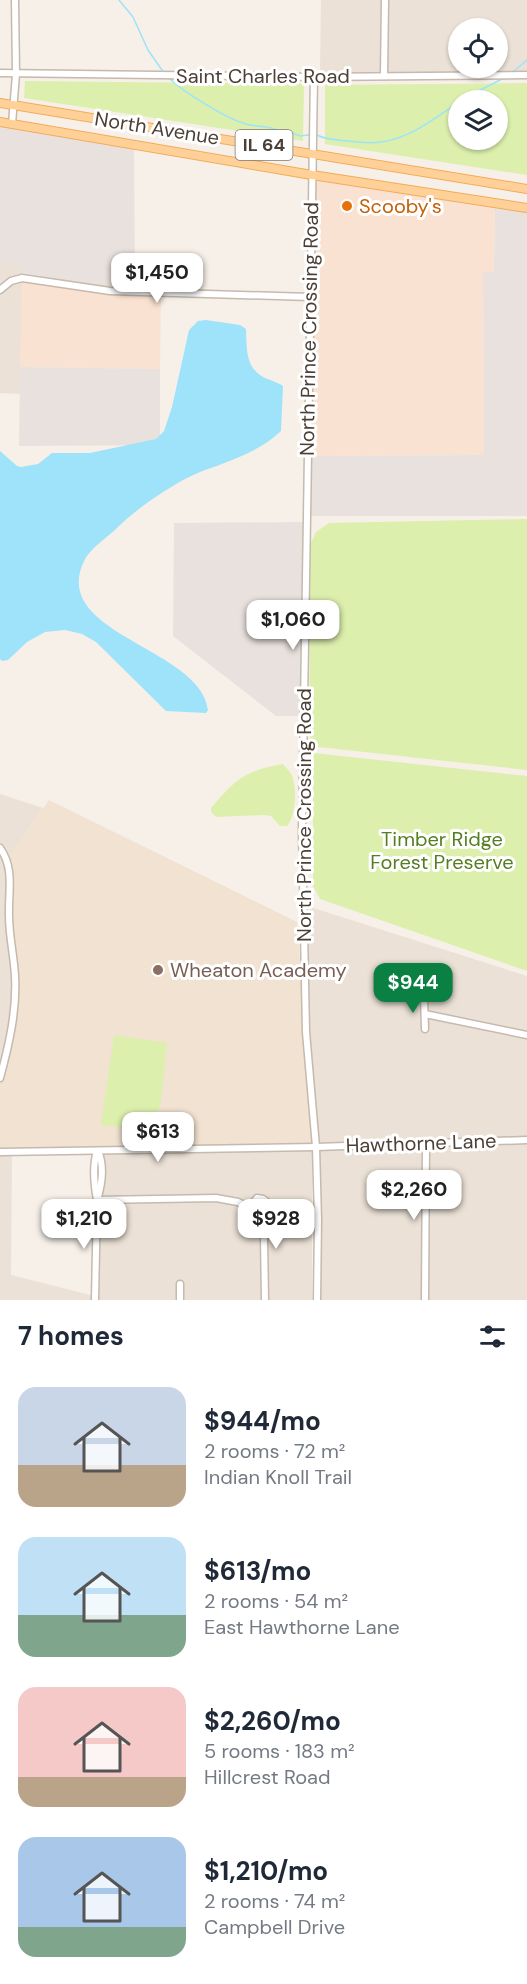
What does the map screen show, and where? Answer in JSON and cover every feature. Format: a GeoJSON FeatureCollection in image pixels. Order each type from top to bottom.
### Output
{"type":"FeatureCollection","features":[{"type":"Feature","properties":{"kind":"main road","name":"North Avenue"},"geometry":{"type":"LineString","coordinates":[[0,103],[527,189]]}},
{"type":"Feature","properties":{"kind":"main road","name":"North Avenue"},"geometry":{"type":"LineString","coordinates":[[0,122],[312,175],[527,208]]}},
{"type":"Feature","properties":{"kind":"street"},"geometry":{"type":"LineString","coordinates":[[12,124],[16,74],[15,0]]}},
{"type":"Feature","properties":{"kind":"street"},"geometry":{"type":"LineString","coordinates":[[384,76],[385,0]]}},
{"type":"Feature","properties":{"kind":"street","name":"Saint Charles Road"},"geometry":{"type":"LineString","coordinates":[[0,73],[314,77],[527,75]]}},
{"type":"Feature","properties":{"kind":"street","name":"North Prince Crossing Road"},"geometry":{"type":"LineString","coordinates":[[314,77],[302,830],[306,1032],[316,1148],[317,1300]]}},
{"type":"Feature","properties":{"kind":"street"},"geometry":{"type":"LineString","coordinates":[[0,290],[15,279],[22,278],[110,291],[310,297]]}},
{"type":"Feature","properties":{"kind":"street"},"geometry":{"type":"LineString","coordinates":[[0,848],[10,871],[9,919],[15,980],[12,1024],[0,1078]]}},
{"type":"Feature","properties":{"kind":"street"},"geometry":{"type":"LineString","coordinates":[[424,999],[424,1029]]}},
{"type":"Feature","properties":{"kind":"street"},"geometry":{"type":"LineString","coordinates":[[424,1014],[527,1035]]}},
{"type":"Feature","properties":{"kind":"street","name":"Hawthorne Lane"},"geometry":{"type":"LineString","coordinates":[[0,1152],[316,1148],[527,1140]]}},
{"type":"Feature","properties":{"kind":"street"},"geometry":{"type":"LineString","coordinates":[[425,1300],[426,1143]]}},
{"type":"Feature","properties":{"kind":"street"},"geometry":{"type":"LineString","coordinates":[[95,1300],[97,1200],[102,1185],[102,1160],[98,1151]]}},
{"type":"Feature","properties":{"kind":"street"},"geometry":{"type":"LineString","coordinates":[[97,1200],[216,1198],[238,1202],[251,1209],[257,1217],[264,1238],[265,1300]]}},
{"type":"Feature","properties":{"kind":"street"},"geometry":{"type":"LineString","coordinates":[[251,1209],[258,1198],[263,1198],[267,1202],[265,1210],[257,1217]]}},
{"type":"Feature","properties":{"kind":"street"},"geometry":{"type":"LineString","coordinates":[[180,1284],[180,1300]]}},
{"type":"Feature","properties":{"kind":"shaded area"},"geometry":{"type":"Polygon","coordinates":[[[321,0],[527,0],[527,72],[508,72],[508,18],[448,18],[448,73],[320,74],[321,0]]]}},
{"type":"Feature","properties":{"kind":"shaded area"},"geometry":{"type":"Polygon","coordinates":[[[0,124],[134,148],[135,288],[105,287],[23,273],[22,266],[0,262],[0,124]]]}},
{"type":"Feature","properties":{"kind":"shaded area"},"geometry":{"type":"Polygon","coordinates":[[[314,178],[495,205],[494,273],[483,272],[484,455],[309,456],[314,178]]]}},
{"type":"Feature","properties":{"kind":"shaded area"},"geometry":{"type":"Polygon","coordinates":[[[495,205],[527,210],[527,516],[308,516],[309,456],[484,455],[483,272],[494,272],[495,205]]]}},
{"type":"Feature","properties":{"kind":"shaded area"},"geometry":{"type":"Polygon","coordinates":[[[0,262],[23,266],[20,394],[0,393],[0,262]]]}},
{"type":"Feature","properties":{"kind":"shaded area"},"geometry":{"type":"Polygon","coordinates":[[[22,279],[161,294],[160,369],[20,367],[22,279]]]}},
{"type":"Feature","properties":{"kind":"shaded area"},"geometry":{"type":"Polygon","coordinates":[[[20,367],[160,369],[160,445],[19,446],[20,367]]]}},
{"type":"Feature","properties":{"kind":"shaded area"},"geometry":{"type":"Polygon","coordinates":[[[303,522],[302,716],[276,716],[173,636],[174,523],[303,522]]]}},
{"type":"Feature","properties":{"kind":"shaded area"},"geometry":{"type":"Polygon","coordinates":[[[0,794],[43,808],[9,857],[17,987],[0,1084],[0,794]]]}},
{"type":"Feature","properties":{"kind":"shaded area","name":"Wheaton Academy"},"geometry":{"type":"Polygon","coordinates":[[[49,800],[297,922],[313,1144],[0,1150],[0,1084],[14,1021],[12,881],[9,856],[49,800]]]}},
{"type":"Feature","properties":{"kind":"shaded area"},"geometry":{"type":"Polygon","coordinates":[[[307,906],[527,976],[527,1300],[317,1300],[307,906]]]}},
{"type":"Feature","properties":{"kind":"shaded area"},"geometry":{"type":"Polygon","coordinates":[[[312,1150],[312,1300],[0,1300],[0,1155],[12,1154],[11,1275],[94,1296],[93,1154],[312,1150]]]}},
{"type":"Feature","properties":{"kind":"green space"},"geometry":{"type":"Polygon","coordinates":[[[25,81],[304,84],[303,141],[24,98],[25,81]]]}},
{"type":"Feature","properties":{"kind":"green space"},"geometry":{"type":"Polygon","coordinates":[[[527,83],[527,175],[325,144],[325,85],[527,83]]]}},
{"type":"Feature","properties":{"kind":"green space"},"geometry":{"type":"Polygon","coordinates":[[[527,519],[527,770],[310,746],[309,547],[316,532],[329,523],[527,519]]]}},
{"type":"Feature","properties":{"kind":"green space","name":"Timber Ridge Forest Preserve"},"geometry":{"type":"Polygon","coordinates":[[[313,753],[527,776],[527,971],[320,899],[313,886],[313,753]]]}},
{"type":"Feature","properties":{"kind":"green space"},"geometry":{"type":"Polygon","coordinates":[[[283,764],[291,774],[295,787],[294,809],[287,826],[280,826],[271,816],[216,817],[211,812],[211,808],[234,783],[250,773],[283,764]]]}},
{"type":"Feature","properties":{"kind":"green space"},"geometry":{"type":"Polygon","coordinates":[[[114,1035],[167,1043],[160,1108],[158,1108],[154,1132],[101,1125],[114,1035]]]}},
{"type":"Feature","properties":{"kind":"water"},"geometry":{"type":"Polygon","coordinates":[[[198,321],[240,325],[246,329],[249,360],[255,371],[283,386],[281,431],[265,444],[235,459],[183,480],[136,511],[88,554],[79,584],[87,605],[105,623],[180,670],[199,688],[208,710],[206,713],[166,711],[96,642],[82,634],[65,630],[45,632],[27,642],[8,660],[2,661],[0,659],[0,451],[21,467],[38,464],[52,453],[90,453],[156,439],[164,431],[172,407],[189,330],[198,321]]]}},
{"type":"Feature","properties":{"kind":"waterway"},"geometry":{"type":"LineString","coordinates":[[119,0],[133,17],[148,50],[164,73]]}},
{"type":"Feature","properties":{"kind":"waterway"},"geometry":{"type":"LineString","coordinates":[[513,72],[527,60]]}},
{"type":"Feature","properties":{"kind":"waterway"},"geometry":{"type":"LineString","coordinates":[[481,90],[504,78]]}},
{"type":"Feature","properties":{"kind":"waterway"},"geometry":{"type":"LineString","coordinates":[[170,79],[206,105],[228,117],[246,124],[270,128],[286,135],[290,132],[300,136],[309,135]]}},
{"type":"Feature","properties":{"kind":"waterway"},"geometry":{"type":"LineString","coordinates":[[317,135],[332,140],[377,143],[392,140],[422,127],[448,109]]}},
{"type":"Feature","properties":{"kind":"place","name":"Scooby's"},"geometry":{"type":"Point","coordinates":[347,206]}},
{"type":"Feature","properties":{"kind":"place","name":"Wheaton Academy"},"geometry":{"type":"Point","coordinates":[158,970]}}]}
